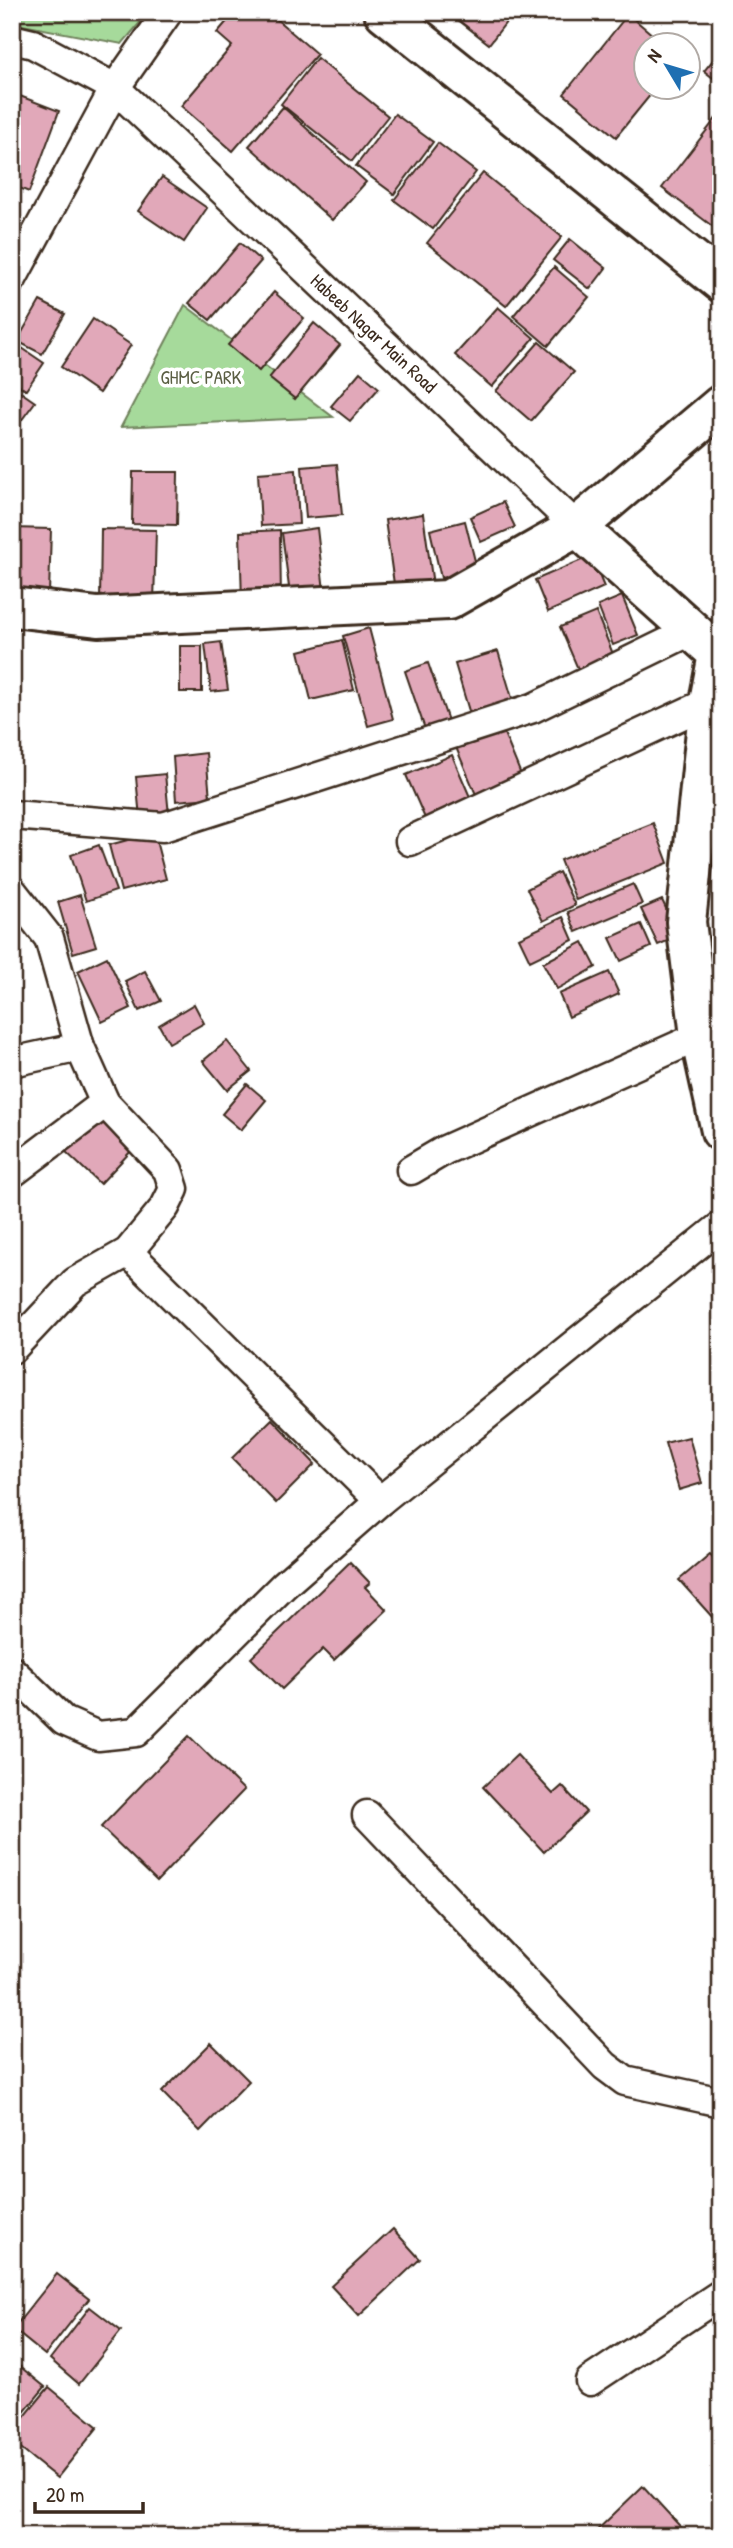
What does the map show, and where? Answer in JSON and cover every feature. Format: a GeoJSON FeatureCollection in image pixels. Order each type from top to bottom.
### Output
{"type":"FeatureCollection","features":[{"type":"Feature","properties":{"kind":"street"},"geometry":{"type":"LineString","coordinates":[[12,279],[115,88],[168,12]]}},
{"type":"Feature","properties":{"kind":"street"},"geometry":{"type":"LineString","coordinates":[[384,12],[721,282]]}},
{"type":"Feature","properties":{"kind":"street","name":"Habeeb Nagar Main Road"},"geometry":{"type":"LineString","coordinates":[[12,39],[33,44],[115,88],[577,527],[710,647]]}},
{"type":"Feature","properties":{"kind":"street"},"geometry":{"type":"LineString","coordinates":[[12,607],[98,617],[447,600],[577,527],[721,405]]}},
{"type":"Feature","properties":{"kind":"street"},"geometry":{"type":"LineString","coordinates":[[12,815],[163,827],[533,708],[710,647],[709,702],[686,922],[700,1036],[721,1131]]}},
{"type":"Feature","properties":{"kind":"street"},"geometry":{"type":"LineString","coordinates":[[411,841],[709,702]]}},
{"type":"Feature","properties":{"kind":"street"},"geometry":{"type":"LineString","coordinates":[[12,891],[49,938],[80,1047],[105,1103],[168,1170],[174,1189],[165,1208],[128,1252],[75,1282],[12,1349]]}},
{"type":"Feature","properties":{"kind":"street"},"geometry":{"type":"LineString","coordinates":[[411,1170],[445,1150],[700,1036]]}},
{"type":"Feature","properties":{"kind":"street"},"geometry":{"type":"LineString","coordinates":[[12,1062],[80,1047]]}},
{"type":"Feature","properties":{"kind":"street"},"geometry":{"type":"LineString","coordinates":[[12,1173],[105,1103]]}},
{"type":"Feature","properties":{"kind":"street"},"geometry":{"type":"LineString","coordinates":[[12,1671],[64,1721],[98,1736],[136,1732],[284,1585],[380,1501],[721,1226]]}},
{"type":"Feature","properties":{"kind":"street"},"geometry":{"type":"LineString","coordinates":[[128,1252],[380,1501]]}},
{"type":"Feature","properties":{"kind":"street"},"geometry":{"type":"LineString","coordinates":[[367,1815],[605,2066],[625,2081],[721,2102]]}},
{"type":"Feature","properties":{"kind":"street"},"geometry":{"type":"LineString","coordinates":[[590,2381],[721,2294]]}},
{"type":"Feature","properties":{"kind":"green space"},"geometry":{"type":"Polygon","coordinates":[[[12,12],[149,12],[122,44],[12,23],[12,12]]]}},
{"type":"Feature","properties":{"kind":"green space","name":"GHMC PARK"},"geometry":{"type":"Polygon","coordinates":[[[185,305],[333,417],[121,427],[185,305]]]}},
{"type":"Feature","properties":{"kind":"building"},"geometry":{"type":"Polygon","coordinates":[[[235,12],[268,12],[317,54],[233,151],[181,106],[232,46],[217,33],[235,12]]]}},
{"type":"Feature","properties":{"kind":"building"},"geometry":{"type":"Polygon","coordinates":[[[448,12],[514,12],[489,44],[448,12]]]}},
{"type":"Feature","properties":{"kind":"building"},"geometry":{"type":"Polygon","coordinates":[[[628,14],[649,32],[632,32],[632,102],[645,102],[616,137],[564,94],[628,14]]]}},
{"type":"Feature","properties":{"kind":"building"},"geometry":{"type":"Polygon","coordinates":[[[721,50],[721,84],[704,71],[721,50]]]}},
{"type":"Feature","properties":{"kind":"building"},"geometry":{"type":"Polygon","coordinates":[[[317,58],[388,116],[352,161],[281,104],[317,58]]]}},
{"type":"Feature","properties":{"kind":"building"},"geometry":{"type":"Polygon","coordinates":[[[12,93],[59,111],[29,192],[12,185],[12,93]]]}},
{"type":"Feature","properties":{"kind":"building"},"geometry":{"type":"Polygon","coordinates":[[[283,107],[366,182],[332,220],[249,146],[283,107]]]}},
{"type":"Feature","properties":{"kind":"building"},"geometry":{"type":"Polygon","coordinates":[[[721,112],[721,223],[716,229],[662,188],[721,112]]]}},
{"type":"Feature","properties":{"kind":"building"},"geometry":{"type":"Polygon","coordinates":[[[395,114],[433,142],[394,194],[356,166],[395,114]]]}},
{"type":"Feature","properties":{"kind":"building"},"geometry":{"type":"Polygon","coordinates":[[[438,143],[476,172],[433,229],[394,200],[438,143]]]}},
{"type":"Feature","properties":{"kind":"building"},"geometry":{"type":"Polygon","coordinates":[[[483,173],[562,237],[506,306],[427,243],[483,173]]]}},
{"type":"Feature","properties":{"kind":"building"},"geometry":{"type":"Polygon","coordinates":[[[162,177],[207,208],[184,242],[138,211],[162,177]]]}},
{"type":"Feature","properties":{"kind":"building"},"geometry":{"type":"Polygon","coordinates":[[[570,239],[606,268],[590,289],[553,260],[570,239]]]}},
{"type":"Feature","properties":{"kind":"building"},"geometry":{"type":"Polygon","coordinates":[[[240,243],[261,261],[210,320],[189,303],[240,243]]]}},
{"type":"Feature","properties":{"kind":"building"},"geometry":{"type":"Polygon","coordinates":[[[554,267],[589,297],[548,346],[513,316],[554,267]]]}},
{"type":"Feature","properties":{"kind":"building"},"geometry":{"type":"Polygon","coordinates":[[[274,292],[304,318],[259,371],[228,345],[274,292]]]}},
{"type":"Feature","properties":{"kind":"building"},"geometry":{"type":"Polygon","coordinates":[[[40,301],[65,314],[42,354],[17,341],[40,301]]]}},
{"type":"Feature","properties":{"kind":"building"},"geometry":{"type":"Polygon","coordinates":[[[498,307],[534,338],[492,387],[455,355],[498,307]]]}},
{"type":"Feature","properties":{"kind":"building"},"geometry":{"type":"Polygon","coordinates":[[[93,319],[131,345],[99,393],[61,367],[93,319]]]}},
{"type":"Feature","properties":{"kind":"building"},"geometry":{"type":"Polygon","coordinates":[[[314,323],[340,345],[295,399],[269,378],[314,323]]]}},
{"type":"Feature","properties":{"kind":"building"},"geometry":{"type":"Polygon","coordinates":[[[539,342],[574,372],[531,421],[496,391],[539,342]]]}},
{"type":"Feature","properties":{"kind":"building"},"geometry":{"type":"Polygon","coordinates":[[[22,348],[44,363],[26,390],[12,381],[12,363],[22,348]]]}},
{"type":"Feature","properties":{"kind":"building"},"geometry":{"type":"Polygon","coordinates":[[[360,372],[379,388],[350,421],[331,406],[360,372]]]}},
{"type":"Feature","properties":{"kind":"building"},"geometry":{"type":"Polygon","coordinates":[[[12,386],[35,402],[12,433],[12,386]]]}},
{"type":"Feature","properties":{"kind":"building"},"geometry":{"type":"Polygon","coordinates":[[[337,464],[342,515],[306,518],[302,467],[337,464]]]}},
{"type":"Feature","properties":{"kind":"building"},"geometry":{"type":"Polygon","coordinates":[[[296,470],[299,524],[261,526],[258,473],[296,470]]]}},
{"type":"Feature","properties":{"kind":"building"},"geometry":{"type":"Polygon","coordinates":[[[133,472],[178,472],[177,525],[132,524],[133,472]]]}},
{"type":"Feature","properties":{"kind":"building"},"geometry":{"type":"Polygon","coordinates":[[[503,502],[515,527],[481,542],[470,517],[503,502]]]}},
{"type":"Feature","properties":{"kind":"building"},"geometry":{"type":"Polygon","coordinates":[[[423,514],[433,585],[395,591],[385,520],[423,514]]]}},
{"type":"Feature","properties":{"kind":"building"},"geometry":{"type":"Polygon","coordinates":[[[465,521],[477,569],[441,578],[430,530],[465,521]]]}},
{"type":"Feature","properties":{"kind":"building"},"geometry":{"type":"Polygon","coordinates":[[[12,528],[51,529],[49,594],[12,593],[12,528]]]}},
{"type":"Feature","properties":{"kind":"building"},"geometry":{"type":"Polygon","coordinates":[[[317,528],[324,591],[290,595],[282,533],[317,528]]]}},
{"type":"Feature","properties":{"kind":"building"},"geometry":{"type":"Polygon","coordinates":[[[101,529],[156,530],[154,603],[100,603],[101,529]]]}},
{"type":"Feature","properties":{"kind":"building"},"geometry":{"type":"Polygon","coordinates":[[[280,530],[281,601],[242,602],[240,532],[280,530]]]}},
{"type":"Feature","properties":{"kind":"building"},"geometry":{"type":"Polygon","coordinates":[[[591,556],[604,587],[548,612],[535,580],[591,556]]]}},
{"type":"Feature","properties":{"kind":"building"},"geometry":{"type":"Polygon","coordinates":[[[622,596],[638,635],[613,645],[598,606],[622,596]]]}},
{"type":"Feature","properties":{"kind":"building"},"geometry":{"type":"Polygon","coordinates":[[[596,612],[613,654],[578,669],[560,627],[596,612]]]}},
{"type":"Feature","properties":{"kind":"building"},"geometry":{"type":"Polygon","coordinates":[[[369,628],[393,719],[368,726],[343,636],[369,628]]]}},
{"type":"Feature","properties":{"kind":"building"},"geometry":{"type":"Polygon","coordinates":[[[342,640],[354,690],[311,700],[299,651],[342,640]]]}},
{"type":"Feature","properties":{"kind":"building"},"geometry":{"type":"Polygon","coordinates":[[[221,642],[228,690],[211,692],[205,644],[221,642]]]}},
{"type":"Feature","properties":{"kind":"building"},"geometry":{"type":"Polygon","coordinates":[[[180,646],[202,646],[202,692],[180,692],[180,646]]]}},
{"type":"Feature","properties":{"kind":"building"},"geometry":{"type":"Polygon","coordinates":[[[498,651],[515,708],[472,721],[455,664],[498,651]]]}},
{"type":"Feature","properties":{"kind":"building"},"geometry":{"type":"Polygon","coordinates":[[[428,663],[448,721],[425,729],[405,671],[428,663]]]}},
{"type":"Feature","properties":{"kind":"building"},"geometry":{"type":"Polygon","coordinates":[[[501,726],[522,777],[477,797],[455,745],[501,726]]]}},
{"type":"Feature","properties":{"kind":"building"},"geometry":{"type":"Polygon","coordinates":[[[206,753],[210,798],[176,801],[173,757],[206,753]]]}},
{"type":"Feature","properties":{"kind":"building"},"geometry":{"type":"Polygon","coordinates":[[[452,755],[473,804],[427,823],[406,775],[452,755]]]}},
{"type":"Feature","properties":{"kind":"building"},"geometry":{"type":"Polygon","coordinates":[[[165,774],[169,815],[140,818],[136,777],[165,774]]]}},
{"type":"Feature","properties":{"kind":"building"},"geometry":{"type":"Polygon","coordinates":[[[653,823],[668,863],[576,900],[560,860],[653,823]]]}},
{"type":"Feature","properties":{"kind":"building"},"geometry":{"type":"Polygon","coordinates":[[[154,833],[166,879],[121,891],[109,845],[154,833]]]}},
{"type":"Feature","properties":{"kind":"building"},"geometry":{"type":"Polygon","coordinates":[[[99,845],[116,891],[86,901],[71,855],[99,845]]]}},
{"type":"Feature","properties":{"kind":"building"},"geometry":{"type":"Polygon","coordinates":[[[559,872],[575,905],[543,921],[527,889],[559,872]]]}},
{"type":"Feature","properties":{"kind":"building"},"geometry":{"type":"Polygon","coordinates":[[[633,884],[642,904],[576,932],[568,912],[633,884]]]}},
{"type":"Feature","properties":{"kind":"building"},"geometry":{"type":"Polygon","coordinates":[[[80,895],[96,946],[73,953],[58,902],[80,895]]]}},
{"type":"Feature","properties":{"kind":"building"},"geometry":{"type":"Polygon","coordinates":[[[662,900],[679,936],[658,945],[641,909],[662,900]]]}},
{"type":"Feature","properties":{"kind":"building"},"geometry":{"type":"Polygon","coordinates":[[[563,917],[573,940],[530,961],[519,938],[563,917]]]}},
{"type":"Feature","properties":{"kind":"building"},"geometry":{"type":"Polygon","coordinates":[[[641,924],[651,947],[621,961],[610,938],[641,924]]]}},
{"type":"Feature","properties":{"kind":"building"},"geometry":{"type":"Polygon","coordinates":[[[583,942],[596,967],[557,989],[543,963],[583,942]]]}},
{"type":"Feature","properties":{"kind":"building"},"geometry":{"type":"Polygon","coordinates":[[[107,957],[131,1008],[102,1022],[78,971],[107,957]]]}},
{"type":"Feature","properties":{"kind":"building"},"geometry":{"type":"Polygon","coordinates":[[[145,971],[161,1001],[139,1011],[125,981],[145,971]]]}},
{"type":"Feature","properties":{"kind":"building"},"geometry":{"type":"Polygon","coordinates":[[[609,972],[619,994],[569,1017],[559,994],[609,972]]]}},
{"type":"Feature","properties":{"kind":"building"},"geometry":{"type":"Polygon","coordinates":[[[194,1004],[204,1023],[169,1043],[159,1025],[194,1004]]]}},
{"type":"Feature","properties":{"kind":"building"},"geometry":{"type":"Polygon","coordinates":[[[227,1041],[251,1071],[227,1090],[203,1061],[227,1041]]]}},
{"type":"Feature","properties":{"kind":"building"},"geometry":{"type":"Polygon","coordinates":[[[247,1084],[266,1100],[241,1130],[222,1114],[247,1084]]]}},
{"type":"Feature","properties":{"kind":"building"},"geometry":{"type":"Polygon","coordinates":[[[98,1115],[134,1148],[100,1184],[65,1151],[98,1115]]]}},
{"type":"Feature","properties":{"kind":"building"},"geometry":{"type":"Polygon","coordinates":[[[272,1419],[315,1464],[276,1503],[232,1458],[272,1419]]]}},
{"type":"Feature","properties":{"kind":"building"},"geometry":{"type":"Polygon","coordinates":[[[689,1437],[702,1483],[679,1490],[665,1443],[689,1437]]]}},
{"type":"Feature","properties":{"kind":"building"},"geometry":{"type":"Polygon","coordinates":[[[710,1554],[721,1566],[721,1613],[714,1619],[679,1580],[710,1554]]]}},
{"type":"Feature","properties":{"kind":"building"},"geometry":{"type":"Polygon","coordinates":[[[350,1562],[370,1583],[365,1587],[387,1610],[334,1660],[323,1649],[282,1689],[251,1658],[350,1562]]]}},
{"type":"Feature","properties":{"kind":"building"},"geometry":{"type":"Polygon","coordinates":[[[189,1736],[244,1790],[157,1881],[101,1827],[189,1736]]]}},
{"type":"Feature","properties":{"kind":"building"},"geometry":{"type":"Polygon","coordinates":[[[517,1755],[553,1794],[562,1786],[586,1812],[544,1852],[483,1787],[517,1755]]]}},
{"type":"Feature","properties":{"kind":"building"},"geometry":{"type":"Polygon","coordinates":[[[211,2043],[249,2081],[200,2131],[162,2092],[211,2043]]]}},
{"type":"Feature","properties":{"kind":"building"},"geometry":{"type":"Polygon","coordinates":[[[393,2229],[420,2259],[359,2316],[331,2286],[393,2229]]]}},
{"type":"Feature","properties":{"kind":"building"},"geometry":{"type":"Polygon","coordinates":[[[57,2274],[89,2299],[45,2355],[13,2329],[57,2274]]]}},
{"type":"Feature","properties":{"kind":"building"},"geometry":{"type":"Polygon","coordinates":[[[90,2307],[121,2331],[79,2384],[50,2359],[90,2307]]]}},
{"type":"Feature","properties":{"kind":"building"},"geometry":{"type":"Polygon","coordinates":[[[12,2360],[45,2387],[12,2427],[12,2360]]]}},
{"type":"Feature","properties":{"kind":"building"},"geometry":{"type":"Polygon","coordinates":[[[49,2387],[98,2427],[57,2478],[12,2442],[12,2432],[49,2387]]]}},
{"type":"Feature","properties":{"kind":"building"},"geometry":{"type":"Polygon","coordinates":[[[643,2486],[689,2536],[591,2536],[643,2486]]]}}]}
